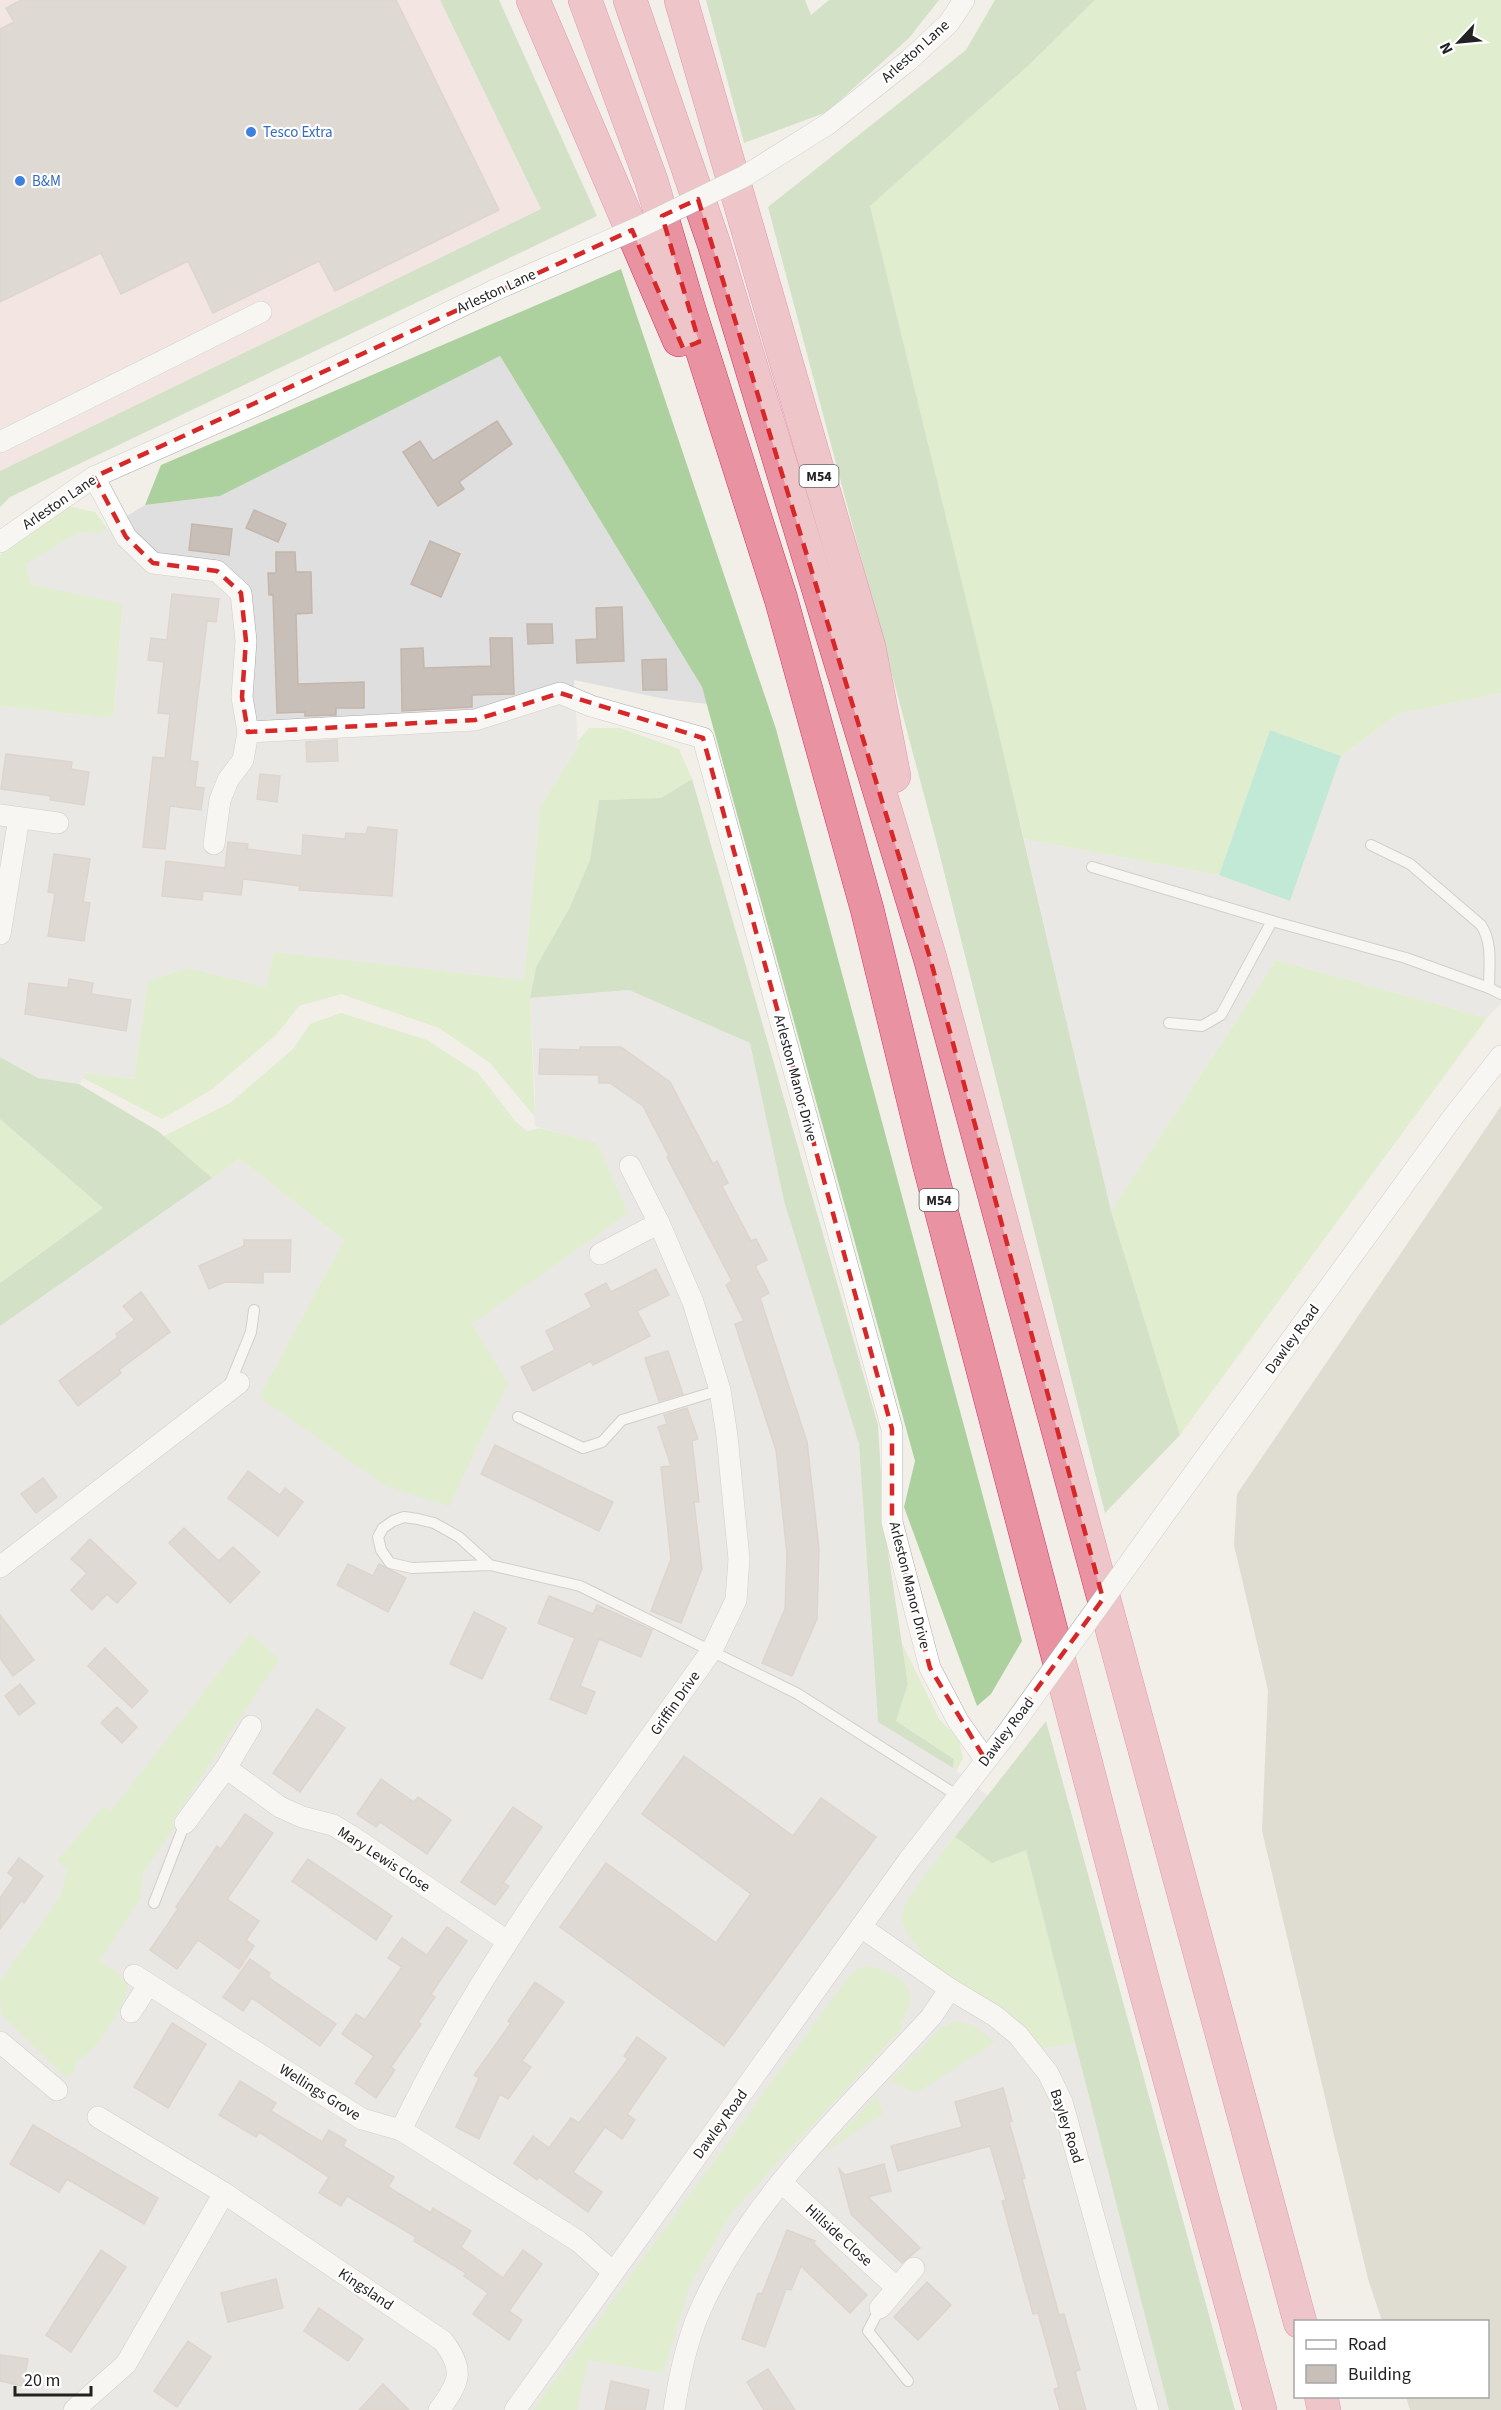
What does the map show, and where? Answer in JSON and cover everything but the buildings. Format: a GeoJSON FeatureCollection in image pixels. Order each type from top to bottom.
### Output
{"type":"FeatureCollection","features":[{"type":"Feature","properties":{"kind":"highway"},"geometry":{"type":"LineString","coordinates":[[533,0],[670,316],[781,599]]}},
{"type":"Feature","properties":{"kind":"highway","name":"M54"},"geometry":{"type":"LineString","coordinates":[[585,0],[651,180],[689,309],[781,599],[867,909],[952,1251],[1142,1974],[1260,2410]]}},
{"type":"Feature","properties":{"kind":"highway","name":"M54"},"geometry":{"type":"LineString","coordinates":[[630,0],[714,244],[930,958],[1299,2320]]}},
{"type":"Feature","properties":{"kind":"highway","name":"M54"},"geometry":{"type":"LineString","coordinates":[[681,0],[869,648],[930,958]]}},
{"type":"Feature","properties":{"kind":"street","name":"Arleston Lane"},"geometry":{"type":"LineString","coordinates":[[0,542],[94,477],[259,404],[495,290],[640,227],[745,176],[828,124],[909,60],[949,23],[964,0]]}},
{"type":"Feature","properties":{"kind":"street"},"geometry":{"type":"LineString","coordinates":[[0,442],[261,312]]}},
{"type":"Feature","properties":{"kind":"street"},"geometry":{"type":"LineString","coordinates":[[94,477],[126,537],[153,563],[217,571],[241,593],[246,641],[242,697],[248,732],[243,760],[228,780],[220,800],[214,844]]}},
{"type":"Feature","properties":{"kind":"street","name":"Arleston Manor Drive"},"geometry":{"type":"LineString","coordinates":[[248,732],[475,720],[560,693],[591,706],[703,738],[892,1429],[892,1522],[930,1668],[958,1720],[986,1759]]}},
{"type":"Feature","properties":{"kind":"street"},"geometry":{"type":"LineString","coordinates":[[0,934],[10,816],[58,823]]}},
{"type":"Feature","properties":{"kind":"street","name":"Dawley Road"},"geometry":{"type":"LineString","coordinates":[[515,2410],[861,1927],[1005,1736],[1453,1117],[1501,1056]]}},
{"type":"Feature","properties":{"kind":"street","name":"Griffin Drive"},"geometry":{"type":"LineString","coordinates":[[401,2130],[422,2085],[507,1941],[712,1650],[736,1600],[739,1559],[727,1436],[720,1390],[693,1302],[659,1223],[630,1166]]}},
{"type":"Feature","properties":{"kind":"street"},"geometry":{"type":"LineString","coordinates":[[600,1254],[659,1223]]}},
{"type":"Feature","properties":{"kind":"street"},"geometry":{"type":"LineString","coordinates":[[0,1567],[232,1388]]}},
{"type":"Feature","properties":{"kind":"street"},"geometry":{"type":"LineString","coordinates":[[185,1823],[226,1768],[251,1726]]}},
{"type":"Feature","properties":{"kind":"street","name":"Mary Lewis Close"},"geometry":{"type":"LineString","coordinates":[[226,1768],[280,1807],[302,1817],[333,1825],[353,1837],[507,1941]]}},
{"type":"Feature","properties":{"kind":"street","name":"Bayley Road"},"geometry":{"type":"LineString","coordinates":[[861,1927],[950,1989],[994,2016],[1018,2035],[1048,2073],[1062,2102],[1148,2410]]}},
{"type":"Feature","properties":{"kind":"street","name":"Wellings Grove"},"geometry":{"type":"LineString","coordinates":[[131,2012],[141,1980],[362,2119],[401,2130],[578,2241],[614,2272]]}},
{"type":"Feature","properties":{"kind":"street"},"geometry":{"type":"LineString","coordinates":[[675,2410],[678,2387],[698,2315],[733,2250],[781,2182],[931,2017],[950,1989]]}},
{"type":"Feature","properties":{"kind":"street"},"geometry":{"type":"LineString","coordinates":[[0,2042],[57,2090]]}},
{"type":"Feature","properties":{"kind":"street","name":"Kingsland"},"geometry":{"type":"LineString","coordinates":[[98,2117],[224,2193],[443,2341],[455,2357],[458,2374],[452,2392],[439,2410]]}},
{"type":"Feature","properties":{"kind":"street","name":"Hillside Close"},"geometry":{"type":"LineString","coordinates":[[781,2182],[897,2288]]}},
{"type":"Feature","properties":{"kind":"street"},"geometry":{"type":"LineString","coordinates":[[74,2410],[126,2364],[224,2193]]}},
{"type":"Feature","properties":{"kind":"street"},"geometry":{"type":"LineString","coordinates":[[880,2308],[914,2268]]}},
{"type":"Feature","properties":{"kind":"lane"},"geometry":{"type":"LineString","coordinates":[[1371,845],[1410,864],[1481,925],[1487,933],[1490,947],[1489,988]]}},
{"type":"Feature","properties":{"kind":"lane"},"geometry":{"type":"LineString","coordinates":[[1092,867],[1406,958],[1501,994]]}},
{"type":"Feature","properties":{"kind":"lane"},"geometry":{"type":"LineString","coordinates":[[1168,1023],[1202,1026],[1221,1015],[1272,921]]}},
{"type":"Feature","properties":{"kind":"lane"},"geometry":{"type":"LineString","coordinates":[[232,1388],[251,1332],[254,1310]]}},
{"type":"Feature","properties":{"kind":"lane"},"geometry":{"type":"LineString","coordinates":[[518,1417],[583,1448],[602,1442],[622,1420],[720,1390]]}},
{"type":"Feature","properties":{"kind":"lane"},"geometry":{"type":"LineString","coordinates":[[490,1565],[459,1537],[434,1523],[404,1517],[383,1528],[378,1537],[381,1550],[390,1563],[412,1568],[490,1565],[580,1586],[798,1694],[958,1796]]}},
{"type":"Feature","properties":{"kind":"lane"},"geometry":{"type":"LineString","coordinates":[[154,1903],[185,1823]]}},
{"type":"Feature","properties":{"kind":"lane"},"geometry":{"type":"LineString","coordinates":[[880,2308],[868,2331],[908,2381]]}},
{"type":"Feature","properties":{"kind":"highlighted area"},"geometry":{"type":"Polygon","coordinates":[[[698,199],[930,958],[1103,1599],[985,1759],[930,1668],[892,1522],[892,1429],[703,738],[560,693],[475,720],[248,732],[242,697],[246,641],[241,593],[217,571],[153,563],[126,537],[94,477],[632,230],[683,348],[699,342],[662,216],[698,199]]]}},
{"type":"Feature","properties":{"kind":"shaded area","name":"Tesco Extra"},"geometry":{"type":"Polygon","coordinates":[[[0,0],[440,0],[541,209],[0,471],[0,0]]]}},
{"type":"Feature","properties":{"kind":"shaded area"},"geometry":{"type":"Polygon","coordinates":[[[500,356],[702,687],[707,704],[665,699],[574,680],[578,747],[540,808],[524,980],[274,953],[266,987],[187,968],[148,981],[134,1079],[88,1073],[79,1084],[38,1078],[0,1057],[0,706],[113,718],[123,605],[30,584],[26,563],[79,532],[99,533],[145,505],[220,496],[500,356]]]}},
{"type":"Feature","properties":{"kind":"shaded area"},"geometry":{"type":"Polygon","coordinates":[[[1501,693],[1501,1003],[1487,1018],[1276,960],[1111,1211],[1024,839],[1219,875],[1290,901],[1341,756],[1398,714],[1501,693]]]}},
{"type":"Feature","properties":{"kind":"shaded area"},"geometry":{"type":"Polygon","coordinates":[[[629,990],[750,1043],[784,1201],[859,1444],[878,1722],[953,1768],[988,1796],[956,1837],[968,1847],[1026,1850],[1169,2410],[0,2410],[0,1326],[239,1159],[344,1240],[259,1398],[472,1324],[597,1144],[535,1126],[530,998],[629,990]]]}},
{"type":"Feature","properties":{"kind":"shaded area"},"geometry":{"type":"Polygon","coordinates":[[[1501,1106],[1501,2410],[1410,2410],[1406,2398],[1489,2398],[1489,2320],[1382,2320],[1368,2279],[1262,1831],[1268,1690],[1234,1545],[1237,1494],[1501,1106]]]}},
{"type":"Feature","properties":{"kind":"green space"},"geometry":{"type":"Polygon","coordinates":[[[440,0],[499,0],[597,216],[10,497],[0,507],[0,471],[541,209],[440,0]]]}},
{"type":"Feature","properties":{"kind":"green space"},"geometry":{"type":"Polygon","coordinates":[[[706,0],[805,0],[811,15],[829,0],[939,0],[909,38],[827,112],[744,143],[706,0]]]}},
{"type":"Feature","properties":{"kind":"green space"},"geometry":{"type":"Polygon","coordinates":[[[995,0],[1095,0],[1029,65],[870,206],[997,726],[1111,1211],[1180,1435],[1105,1513],[937,844],[768,207],[966,50],[995,0]]]}},
{"type":"Feature","properties":{"kind":"green space"},"geometry":{"type":"Polygon","coordinates":[[[1095,0],[1501,0],[1501,693],[1398,714],[1341,756],[1270,730],[1219,875],[1024,839],[870,206],[1029,65],[1095,0]]]}},
{"type":"Feature","properties":{"kind":"green space"},"geometry":{"type":"Polygon","coordinates":[[[621,269],[776,729],[1022,1641],[991,1694],[977,1706],[904,1507],[915,1461],[702,687],[500,356],[220,496],[145,505],[161,465],[621,269]]]}},
{"type":"Feature","properties":{"kind":"green space"},"geometry":{"type":"Polygon","coordinates":[[[67,506],[95,512],[107,528],[99,533],[79,532],[26,564],[30,584],[123,604],[113,718],[0,706],[0,555],[67,506]]]}},
{"type":"Feature","properties":{"kind":"green space"},"geometry":{"type":"Polygon","coordinates":[[[589,728],[620,728],[679,749],[692,779],[661,798],[599,800],[590,861],[570,907],[536,967],[530,998],[535,1117],[490,1063],[439,1028],[341,994],[299,1006],[276,1035],[211,1090],[162,1119],[83,1078],[88,1073],[134,1079],[148,981],[187,968],[266,987],[274,952],[524,980],[540,807],[578,747],[578,741],[589,728]]]}},
{"type":"Feature","properties":{"kind":"green space"},"geometry":{"type":"Polygon","coordinates":[[[1270,730],[1341,756],[1290,901],[1219,875],[1270,730]]]}},
{"type":"Feature","properties":{"kind":"green space"},"geometry":{"type":"Polygon","coordinates":[[[692,779],[878,1425],[884,1525],[908,1684],[896,1721],[954,1759],[953,1768],[878,1722],[859,1444],[784,1201],[750,1043],[629,990],[530,998],[536,967],[570,907],[590,860],[599,800],[661,798],[692,779]]]}},
{"type":"Feature","properties":{"kind":"green space"},"geometry":{"type":"Polygon","coordinates":[[[1276,960],[1487,1018],[1180,1435],[1111,1211],[1276,960]]]}},
{"type":"Feature","properties":{"kind":"green space"},"geometry":{"type":"Polygon","coordinates":[[[341,1013],[427,1040],[478,1073],[516,1122],[527,1131],[540,1128],[597,1143],[628,1213],[472,1324],[508,1383],[449,1506],[386,1486],[259,1397],[344,1240],[239,1159],[212,1178],[164,1136],[230,1103],[293,1049],[310,1024],[341,1013]]]}},
{"type":"Feature","properties":{"kind":"green space"},"geometry":{"type":"Polygon","coordinates":[[[0,1057],[38,1078],[79,1084],[158,1131],[212,1178],[0,1326],[0,1283],[103,1208],[0,1119],[0,1057]]]}},
{"type":"Feature","properties":{"kind":"green space"},"geometry":{"type":"Polygon","coordinates":[[[0,1119],[103,1208],[0,1283],[0,1119]]]}},
{"type":"Feature","properties":{"kind":"green space"},"geometry":{"type":"Polygon","coordinates":[[[250,1633],[279,1659],[172,1822],[176,1825],[143,1873],[140,1900],[99,1961],[122,1976],[128,1988],[125,1997],[101,2039],[77,2061],[74,2072],[65,2077],[1,2014],[0,1982],[61,1895],[67,1869],[57,1861],[104,1806],[110,1812],[250,1633]]]}},
{"type":"Feature","properties":{"kind":"green space"},"geometry":{"type":"Polygon","coordinates":[[[902,1643],[939,1719],[959,1739],[963,1759],[956,1770],[953,1768],[954,1759],[896,1721],[908,1684],[902,1643]]]}},
{"type":"Feature","properties":{"kind":"green space"},"geometry":{"type":"Polygon","coordinates":[[[1046,1721],[1235,2410],[1169,2410],[1026,1850],[992,1863],[955,1837],[1046,1721]]]}},
{"type":"Feature","properties":{"kind":"green space"},"geometry":{"type":"Polygon","coordinates":[[[955,1837],[968,1847],[1026,1850],[1075,2043],[1038,2049],[918,1955],[920,1949],[904,1927],[903,1910],[924,1877],[955,1837]]]}},
{"type":"Feature","properties":{"kind":"green space"},"geometry":{"type":"Polygon","coordinates":[[[870,1966],[892,1974],[906,1986],[910,2002],[900,2023],[904,2026],[732,2212],[690,2285],[663,2373],[588,2360],[577,2410],[533,2410],[846,1980],[858,1968],[870,1966]]]}},
{"type":"Feature","properties":{"kind":"green space"},"geometry":{"type":"Polygon","coordinates":[[[955,2021],[974,2026],[995,2042],[917,2093],[890,2081],[942,2027],[955,2021]]]}},
{"type":"Feature","properties":{"kind":"green space"},"geometry":{"type":"Polygon","coordinates":[[[877,2095],[883,2114],[829,2149],[827,2147],[877,2095]]]}},
{"type":"Feature","properties":{"kind":"place","name":"Tesco Extra"},"geometry":{"type":"Point","coordinates":[251,132]}},
{"type":"Feature","properties":{"kind":"place","name":"B&M"},"geometry":{"type":"Point","coordinates":[20,181]}}]}
